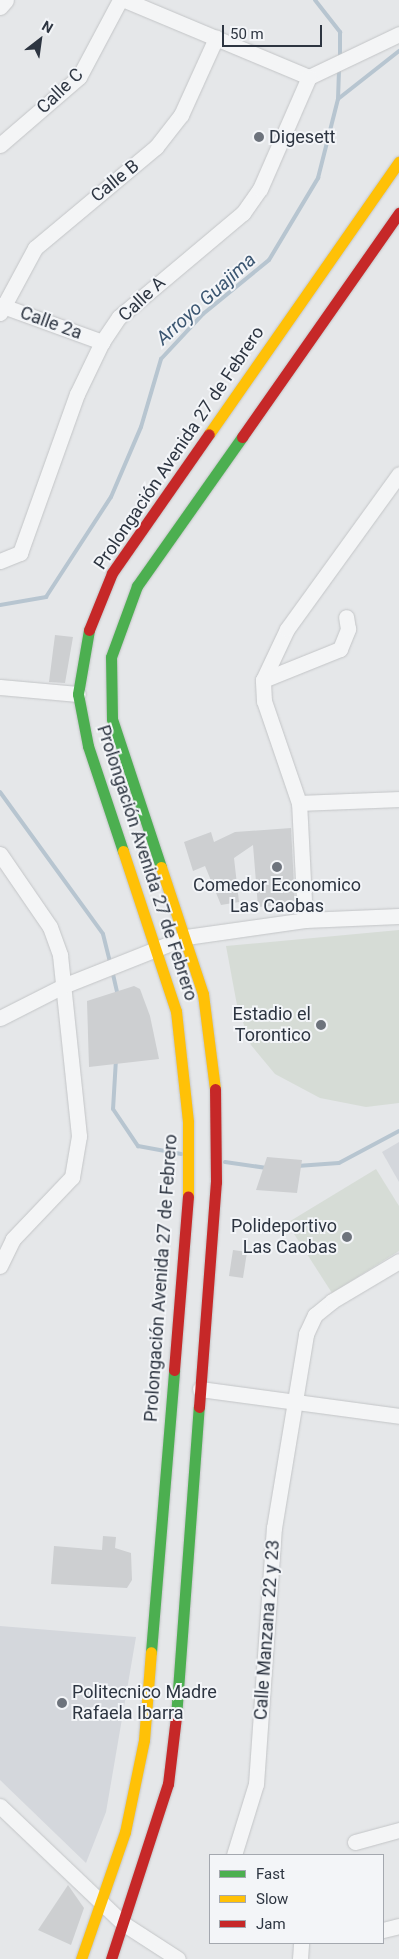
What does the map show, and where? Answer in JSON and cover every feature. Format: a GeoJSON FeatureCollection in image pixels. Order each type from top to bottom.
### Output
{"type":"FeatureCollection","features":[{"type":"Feature","properties":{"kind":"main road","name":"Prolongación Avenida 27 de Febrero"},"geometry":{"type":"LineString","coordinates":[[81,1959],[125,1832],[144,1740],[189,1184],[188,1122],[176,1011],[157,946],[88,746],[78,694],[87,632],[112,574],[399,162]]}},
{"type":"Feature","properties":{"kind":"main road","name":"Prolongación Avenida 27 de Febrero"},"geometry":{"type":"LineString","coordinates":[[111,1959],[124,1924],[168,1784],[216,1182],[216,1124],[213,1053],[186,936],[112,719],[111,657],[120,620],[137,586],[399,214]]}},
{"type":"Feature","properties":{"kind":"street"},"geometry":{"type":"LineString","coordinates":[[0,7],[6,0]]}},
{"type":"Feature","properties":{"kind":"street","name":"Calle C"},"geometry":{"type":"LineString","coordinates":[[0,145],[79,77],[120,0]]}},
{"type":"Feature","properties":{"kind":"street"},"geometry":{"type":"LineString","coordinates":[[125,0],[310,77],[356,53],[399,34]]}},
{"type":"Feature","properties":{"kind":"street","name":"Calle B"},"geometry":{"type":"LineString","coordinates":[[1,308],[35,248],[156,147],[181,115],[216,38]]}},
{"type":"Feature","properties":{"kind":"street","name":"Calle A"},"geometry":{"type":"LineString","coordinates":[[0,561],[20,553],[77,394],[102,342],[119,317],[243,213],[260,189],[310,77]]}},
{"type":"Feature","properties":{"kind":"street","name":"Calle 2a"},"geometry":{"type":"LineString","coordinates":[[1,308],[102,342]]}},
{"type":"Feature","properties":{"kind":"street"},"geometry":{"type":"LineString","coordinates":[[305,920],[299,803],[264,701],[263,680],[287,629],[399,474]]}},
{"type":"Feature","properties":{"kind":"street"},"geometry":{"type":"LineString","coordinates":[[263,680],[340,649],[347,637],[346,617]]}},
{"type":"Feature","properties":{"kind":"street"},"geometry":{"type":"LineString","coordinates":[[0,687],[78,694]]}},
{"type":"Feature","properties":{"kind":"street"},"geometry":{"type":"LineString","coordinates":[[299,803],[399,799]]}},
{"type":"Feature","properties":{"kind":"street"},"geometry":{"type":"LineString","coordinates":[[0,854],[50,927],[60,955],[79,1136],[78,1158],[72,1177],[13,1239],[0,1266]]}},
{"type":"Feature","properties":{"kind":"street"},"geometry":{"type":"LineString","coordinates":[[0,1018],[62,986],[157,946],[186,936],[305,920],[399,916]]}},
{"type":"Feature","properties":{"kind":"street","name":"Calle Manzana 22 y 23"},"geometry":{"type":"LineString","coordinates":[[234,1854],[256,1784],[274,1528],[306,1334],[315,1316],[399,1262]]}},
{"type":"Feature","properties":{"kind":"street"},"geometry":{"type":"LineString","coordinates":[[200,1389],[295,1404],[399,1416]]}},
{"type":"Feature","properties":{"kind":"street"},"geometry":{"type":"LineString","coordinates":[[0,1806],[124,1924],[178,1959]]}},
{"type":"Feature","properties":{"kind":"street"},"geometry":{"type":"LineString","coordinates":[[355,1842],[399,1830]]}},
{"type":"Feature","properties":{"kind":"street"},"geometry":{"type":"LineString","coordinates":[[384,1930],[399,1926]]}},
{"type":"Feature","properties":{"kind":"street"},"geometry":{"type":"LineString","coordinates":[[300,1959],[302,1944]]}},
{"type":"Feature","properties":{"kind":"shaded area","name":"Estadio el Torontico"},"geometry":{"type":"Polygon","coordinates":[[[399,930],[399,1103],[366,1107],[320,1098],[275,1074],[251,1045],[237,1005],[226,946],[399,930]]]}},
{"type":"Feature","properties":{"kind":"shaded area"},"geometry":{"type":"Polygon","coordinates":[[[399,1142],[399,1182],[382,1152],[399,1142]]]}},
{"type":"Feature","properties":{"kind":"shaded area","name":"Polideportivo Las Caobas"},"geometry":{"type":"Polygon","coordinates":[[[376,1169],[399,1206],[399,1251],[332,1293],[287,1223],[376,1169]]]}},
{"type":"Feature","properties":{"kind":"shaded area","name":"Politecnico Madre Rafaela Ibarra"},"geometry":{"type":"Polygon","coordinates":[[[0,1626],[136,1637],[106,1812],[86,1863],[0,1780],[0,1626]]]}},
{"type":"Feature","properties":{"kind":"building"},"geometry":{"type":"Polygon","coordinates":[[[55,635],[73,637],[65,683],[49,682],[55,635]]]}},
{"type":"Feature","properties":{"kind":"building"},"geometry":{"type":"Polygon","coordinates":[[[291,828],[295,904],[258,907],[253,845],[234,858],[239,902],[221,905],[205,866],[193,871],[184,842],[211,832],[214,842],[235,832],[291,828]]]}},
{"type":"Feature","properties":{"kind":"building"},"geometry":{"type":"Polygon","coordinates":[[[134,986],[140,989],[150,1016],[159,1059],[89,1067],[87,1001],[134,986]]]}},
{"type":"Feature","properties":{"kind":"building"},"geometry":{"type":"Polygon","coordinates":[[[267,1157],[302,1160],[297,1193],[256,1190],[267,1157]]]}},
{"type":"Feature","properties":{"kind":"building"},"geometry":{"type":"Polygon","coordinates":[[[233,1250],[247,1252],[243,1278],[229,1276],[233,1250]]]}},
{"type":"Feature","properties":{"kind":"building"},"geometry":{"type":"Polygon","coordinates":[[[103,1536],[116,1537],[115,1548],[131,1553],[132,1580],[127,1588],[51,1584],[54,1546],[102,1550],[103,1536]]]}},
{"type":"Feature","properties":{"kind":"building"},"geometry":{"type":"Polygon","coordinates":[[[68,1885],[84,1908],[71,1945],[38,1930],[68,1885]]]}},
{"type":"Feature","properties":{"kind":"waterway","name":"Arroyo Guajima"},"geometry":{"type":"LineString","coordinates":[[315,0],[340,32],[340,59]]}},
{"type":"Feature","properties":{"kind":"waterway"},"geometry":{"type":"LineString","coordinates":[[338,99],[399,51]]}},
{"type":"Feature","properties":{"kind":"waterway","name":"Arroyo Guajima"},"geometry":{"type":"LineString","coordinates":[[0,605],[46,597],[111,497],[141,427],[161,359],[203,314],[269,260],[318,178],[338,99],[339,66]]}},
{"type":"Feature","properties":{"kind":"waterway"},"geometry":{"type":"LineString","coordinates":[[0,792],[103,934],[110,963]]}},
{"type":"Feature","properties":{"kind":"waterway"},"geometry":{"type":"LineString","coordinates":[[112,970],[118,995]]}},
{"type":"Feature","properties":{"kind":"waterway"},"geometry":{"type":"LineString","coordinates":[[116,1059],[113,1109],[138,1146],[181,1154]]}},
{"type":"Feature","properties":{"kind":"waterway"},"geometry":{"type":"LineString","coordinates":[[297,1166],[339,1163],[399,1131]]}},
{"type":"Feature","properties":{"kind":"waterway"},"geometry":{"type":"LineString","coordinates":[[225,1162],[267,1168]]}},
{"type":"Feature","properties":{"kind":"traffic: fast"},"geometry":{"type":"LineString","coordinates":[[161,867],[112,719],[111,657],[137,586],[242,437]]}},
{"type":"Feature","properties":{"kind":"traffic: fast"},"geometry":{"type":"LineString","coordinates":[[89,630],[78,694],[88,746],[123,851]]}},
{"type":"Feature","properties":{"kind":"traffic: fast"},"geometry":{"type":"LineString","coordinates":[[151,1652],[174,1370]]}},
{"type":"Feature","properties":{"kind":"traffic: fast"},"geometry":{"type":"LineString","coordinates":[[176,1717],[199,1407]]}},
{"type":"Feature","properties":{"kind":"traffic: slow"},"geometry":{"type":"LineString","coordinates":[[209,434],[399,162]]}},
{"type":"Feature","properties":{"kind":"traffic: slow"},"geometry":{"type":"LineString","coordinates":[[123,851],[176,1011],[188,1122],[188,1197]]}},
{"type":"Feature","properties":{"kind":"traffic: slow"},"geometry":{"type":"LineString","coordinates":[[161,867],[203,994],[215,1089]]}},
{"type":"Feature","properties":{"kind":"traffic: slow"},"geometry":{"type":"LineString","coordinates":[[81,1959],[125,1832],[144,1740],[151,1652]]}},
{"type":"Feature","properties":{"kind":"traffic: jam"},"geometry":{"type":"LineString","coordinates":[[242,437],[399,213]]}},
{"type":"Feature","properties":{"kind":"traffic: jam"},"geometry":{"type":"LineString","coordinates":[[89,630],[112,573],[209,434]]}},
{"type":"Feature","properties":{"kind":"traffic: jam"},"geometry":{"type":"LineString","coordinates":[[199,1407],[216,1182],[215,1089]]}},
{"type":"Feature","properties":{"kind":"traffic: jam"},"geometry":{"type":"LineString","coordinates":[[174,1370],[188,1197]]}},
{"type":"Feature","properties":{"kind":"traffic: jam"},"geometry":{"type":"LineString","coordinates":[[111,1959],[168,1784],[176,1717]]}},
{"type":"Feature","properties":{"kind":"place","name":"Digesett"},"geometry":{"type":"Point","coordinates":[259,137]}},
{"type":"Feature","properties":{"kind":"place","name":"Comedor Economico Las Caobas"},"geometry":{"type":"Point","coordinates":[277,867]}},
{"type":"Feature","properties":{"kind":"place","name":"Estadio el Torontico"},"geometry":{"type":"Point","coordinates":[321,1025]}},
{"type":"Feature","properties":{"kind":"place","name":"Polideportivo Las Caobas"},"geometry":{"type":"Point","coordinates":[347,1237]}},
{"type":"Feature","properties":{"kind":"place","name":"Politecnico Madre Rafaela Ibarra"},"geometry":{"type":"Point","coordinates":[62,1703]}}]}
